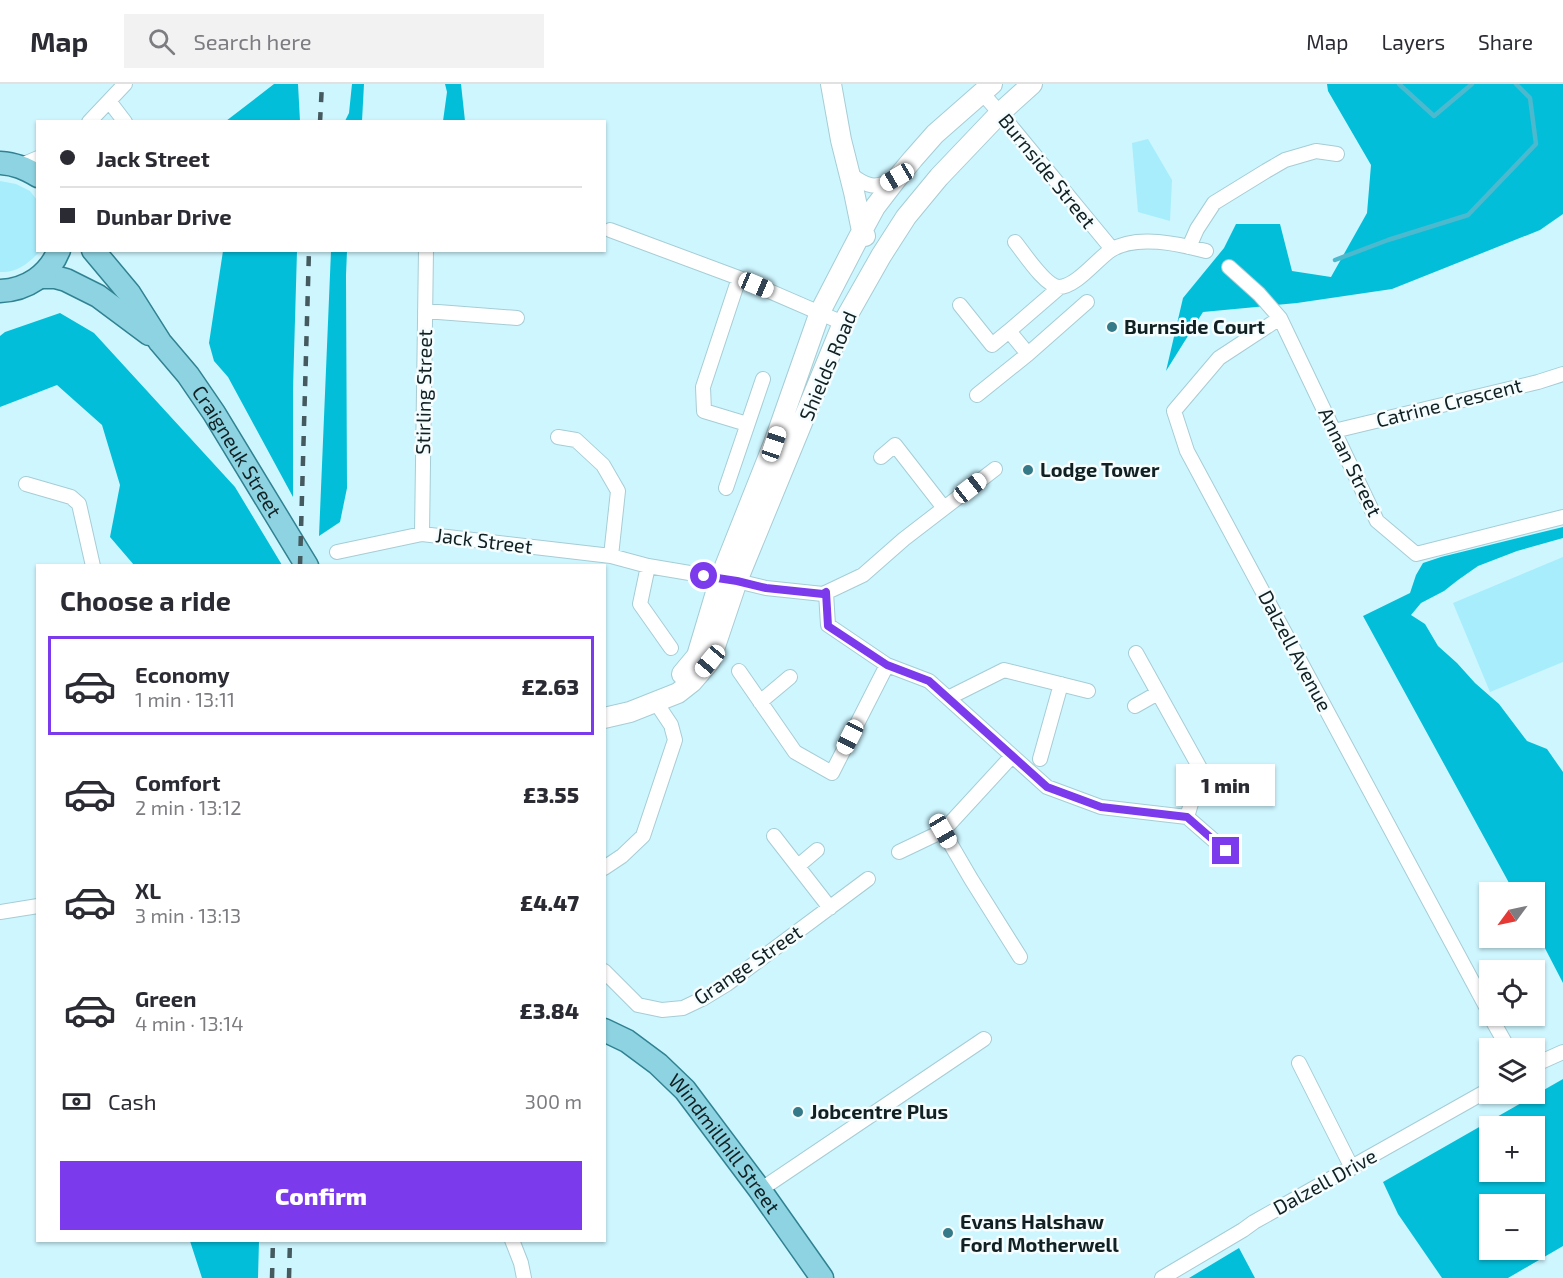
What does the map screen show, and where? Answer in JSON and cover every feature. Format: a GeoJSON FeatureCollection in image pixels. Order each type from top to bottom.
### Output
{"type":"FeatureCollection","features":[{"type":"Feature","properties":{"kind":"main road"},"geometry":{"type":"LineString","coordinates":[[831,84],[862,231],[881,256]]}},
{"type":"Feature","properties":{"kind":"main road","name":"Shields Road"},"geometry":{"type":"LineString","coordinates":[[606,718],[630,712],[655,701],[697,656],[728,580],[843,323],[881,256],[906,217],[939,177],[1000,113],[1032,84]]}},
{"type":"Feature","properties":{"kind":"main road","name":"Shields Road"},"geometry":{"type":"LineString","coordinates":[[728,580],[820,312],[862,231],[875,207],[897,177],[935,134],[987,88]]}},
{"type":"Feature","properties":{"kind":"main road"},"geometry":{"type":"LineString","coordinates":[[1,292],[23,287],[42,277],[55,261],[58,252]]}},
{"type":"Feature","properties":{"kind":"main road","name":"Craigneuk Street"},"geometry":{"type":"LineString","coordinates":[[95,252],[129,293],[160,342],[188,375],[214,413],[306,564]]}},
{"type":"Feature","properties":{"kind":"main road","name":"Craigneuk Street"},"geometry":{"type":"LineString","coordinates":[[42,277],[66,280],[98,296],[160,342]]}},
{"type":"Feature","properties":{"kind":"main road","name":"Windmillhill Street"},"geometry":{"type":"LineString","coordinates":[[606,1031],[627,1041],[658,1064],[685,1090],[822,1278]]}},
{"type":"Feature","properties":{"kind":"street"},"geometry":{"type":"LineString","coordinates":[[91,120],[125,84]]}},
{"type":"Feature","properties":{"kind":"street","name":"Burnside Street"},"geometry":{"type":"LineString","coordinates":[[987,88],[1000,113],[1112,249]]}},
{"type":"Feature","properties":{"kind":"street"},"geometry":{"type":"LineString","coordinates":[[109,101],[123,120]]}},
{"type":"Feature","properties":{"kind":"street"},"geometry":{"type":"LineString","coordinates":[[1189,247],[1197,229],[1214,203],[1285,160],[1316,150],[1337,154]]}},
{"type":"Feature","properties":{"kind":"street"},"geometry":{"type":"LineString","coordinates":[[849,173],[864,184],[879,186],[897,177]]}},
{"type":"Feature","properties":{"kind":"street"},"geometry":{"type":"LineString","coordinates":[[610,230],[738,278],[843,323]]}},
{"type":"Feature","properties":{"kind":"street"},"geometry":{"type":"LineString","coordinates":[[960,305],[992,345],[1059,287],[1070,284],[1112,249],[1134,242],[1150,241],[1206,251]]}},
{"type":"Feature","properties":{"kind":"street"},"geometry":{"type":"LineString","coordinates":[[1015,242],[1049,284],[1059,287]]}},
{"type":"Feature","properties":{"kind":"street","name":"Stirling Street"},"geometry":{"type":"LineString","coordinates":[[422,534],[426,252]]}},
{"type":"Feature","properties":{"kind":"street","name":"Annan Street"},"geometry":{"type":"LineString","coordinates":[[1228,267],[1259,294],[1280,318],[1377,521],[1416,554],[1563,517]]}},
{"type":"Feature","properties":{"kind":"street"},"geometry":{"type":"LineString","coordinates":[[738,278],[703,387],[704,411],[747,424]]}},
{"type":"Feature","properties":{"kind":"street"},"geometry":{"type":"LineString","coordinates":[[977,395],[1087,302]]}},
{"type":"Feature","properties":{"kind":"street"},"geometry":{"type":"LineString","coordinates":[[425,311],[517,318]]}},
{"type":"Feature","properties":{"kind":"street","name":"Dalzell Avenue"},"geometry":{"type":"LineString","coordinates":[[1280,318],[1219,357],[1174,411],[1187,451],[1479,995]]}},
{"type":"Feature","properties":{"kind":"street"},"geometry":{"type":"LineString","coordinates":[[1009,331],[1028,354]]}},
{"type":"Feature","properties":{"kind":"street","name":"Catrine Crescent"},"geometry":{"type":"LineString","coordinates":[[1334,431],[1563,374]]}},
{"type":"Feature","properties":{"kind":"street"},"geometry":{"type":"LineString","coordinates":[[726,488],[763,379]]}},
{"type":"Feature","properties":{"kind":"street"},"geometry":{"type":"LineString","coordinates":[[558,437],[576,440],[603,465],[618,491],[611,556]]}},
{"type":"Feature","properties":{"kind":"street"},"geometry":{"type":"LineString","coordinates":[[881,457],[895,445],[944,508]]}},
{"type":"Feature","properties":{"kind":"street"},"geometry":{"type":"LineString","coordinates":[[995,469],[904,539],[863,575],[826,592],[828,626],[887,665],[929,681],[1047,787],[1101,807],[1187,817],[1226,851]]}},
{"type":"Feature","properties":{"kind":"street"},"geometry":{"type":"LineString","coordinates":[[26,484],[71,497],[79,504],[93,564]]}},
{"type":"Feature","properties":{"kind":"street","name":"Jack Street"},"geometry":{"type":"LineString","coordinates":[[337,552],[422,534],[611,556],[648,566],[766,588],[823,594],[826,592]]}},
{"type":"Feature","properties":{"kind":"street"},"geometry":{"type":"LineString","coordinates":[[648,566],[640,604],[671,648]]}},
{"type":"Feature","properties":{"kind":"street"},"geometry":{"type":"LineString","coordinates":[[1136,653],[1201,770],[1187,817]]}},
{"type":"Feature","properties":{"kind":"street"},"geometry":{"type":"LineString","coordinates":[[739,671],[795,752],[832,773],[887,665]]}},
{"type":"Feature","properties":{"kind":"street"},"geometry":{"type":"LineString","coordinates":[[948,698],[1004,670],[1088,692]]}},
{"type":"Feature","properties":{"kind":"street"},"geometry":{"type":"LineString","coordinates":[[760,702],[790,677]]}},
{"type":"Feature","properties":{"kind":"street"},"geometry":{"type":"LineString","coordinates":[[1040,759],[1061,684]]}},
{"type":"Feature","properties":{"kind":"street"},"geometry":{"type":"LineString","coordinates":[[1135,706],[1158,693]]}},
{"type":"Feature","properties":{"kind":"street"},"geometry":{"type":"LineString","coordinates":[[606,867],[622,856],[643,836],[675,740],[670,726],[655,701]]}},
{"type":"Feature","properties":{"kind":"street"},"geometry":{"type":"LineString","coordinates":[[899,852],[943,831],[1012,756]]}},
{"type":"Feature","properties":{"kind":"street"},"geometry":{"type":"LineString","coordinates":[[943,831],[1020,957]]}},
{"type":"Feature","properties":{"kind":"street"},"geometry":{"type":"LineString","coordinates":[[774,836],[830,908]]}},
{"type":"Feature","properties":{"kind":"street"},"geometry":{"type":"LineString","coordinates":[[798,866],[818,850]]}},
{"type":"Feature","properties":{"kind":"street","name":"Grange Street"},"geometry":{"type":"LineString","coordinates":[[606,973],[638,1005],[662,1010],[684,1008],[727,984],[868,879]]}},
{"type":"Feature","properties":{"kind":"street"},"geometry":{"type":"LineString","coordinates":[[0,912],[36,906]]}},
{"type":"Feature","properties":{"kind":"street"},"geometry":{"type":"LineString","coordinates":[[760,1190],[984,1039]]}},
{"type":"Feature","properties":{"kind":"street"},"geometry":{"type":"LineString","coordinates":[[1545,1060],[1563,1052]]}},
{"type":"Feature","properties":{"kind":"street"},"geometry":{"type":"LineString","coordinates":[[1299,1063],[1352,1167]]}},
{"type":"Feature","properties":{"kind":"street","name":"Dalzell Drive"},"geometry":{"type":"LineString","coordinates":[[1162,1278],[1254,1222],[1479,1095]]}},
{"type":"Feature","properties":{"kind":"street"},"geometry":{"type":"LineString","coordinates":[[513,1242],[524,1278]]}},
{"type":"Feature","properties":{"kind":"shaded area"},"geometry":{"type":"Polygon","coordinates":[[[274,84],[298,84],[300,120],[227,120],[274,84]]]}},
{"type":"Feature","properties":{"kind":"shaded area"},"geometry":{"type":"Polygon","coordinates":[[[352,84],[364,84],[362,120],[346,120],[349,113],[352,84]]]}},
{"type":"Feature","properties":{"kind":"shaded area"},"geometry":{"type":"Polygon","coordinates":[[[445,84],[461,84],[465,120],[443,120],[447,92],[445,84]]]}},
{"type":"Feature","properties":{"kind":"shaded area"},"geometry":{"type":"Polygon","coordinates":[[[1327,84],[1563,84],[1563,214],[1540,230],[1392,289],[1297,303],[1203,312],[1166,371],[1183,298],[1224,248],[1236,224],[1280,224],[1292,271],[1331,277],[1367,213],[1371,165],[1328,91],[1327,84]]]}},
{"type":"Feature","properties":{"kind":"shaded area"},"geometry":{"type":"Polygon","coordinates":[[[1148,139],[1172,180],[1170,221],[1138,212],[1132,143],[1148,139]]]}},
{"type":"Feature","properties":{"kind":"shaded area"},"geometry":{"type":"Polygon","coordinates":[[[0,181],[16,184],[30,191],[36,199],[36,252],[39,252],[22,266],[12,271],[0,272],[0,181]]]}},
{"type":"Feature","properties":{"kind":"shaded area"},"geometry":{"type":"Polygon","coordinates":[[[223,252],[297,252],[293,497],[228,377],[214,361],[209,343],[223,252]]]}},
{"type":"Feature","properties":{"kind":"shaded area"},"geometry":{"type":"Polygon","coordinates":[[[331,252],[347,252],[347,488],[340,522],[319,536],[331,252]]]}},
{"type":"Feature","properties":{"kind":"shaded area"},"geometry":{"type":"Polygon","coordinates":[[[60,313],[94,333],[235,487],[281,564],[133,564],[110,537],[120,485],[102,425],[57,385],[0,407],[0,336],[5,332],[60,313]]]}},
{"type":"Feature","properties":{"kind":"shaded area"},"geometry":{"type":"Polygon","coordinates":[[[1563,527],[1563,538],[1517,551],[1478,566],[1444,591],[1421,603],[1411,615],[1425,624],[1438,646],[1499,704],[1527,741],[1547,749],[1563,772],[1563,983],[1545,948],[1545,882],[1509,882],[1363,616],[1410,593],[1423,563],[1563,527]]]}},
{"type":"Feature","properties":{"kind":"shaded area"},"geometry":{"type":"Polygon","coordinates":[[[1563,557],[1563,662],[1490,692],[1453,603],[1563,557]]]}},
{"type":"Feature","properties":{"kind":"shaded area"},"geometry":{"type":"Polygon","coordinates":[[[1563,1079],[1563,1246],[1545,1256],[1545,1194],[1479,1194],[1479,1260],[1539,1260],[1508,1278],[1442,1278],[1398,1214],[1383,1182],[1479,1127],[1479,1182],[1545,1182],[1545,1116],[1498,1116],[1519,1104],[1545,1104],[1545,1089],[1563,1079]]]}},
{"type":"Feature","properties":{"kind":"shaded area"},"geometry":{"type":"Polygon","coordinates":[[[190,1242],[259,1242],[258,1278],[202,1278],[190,1242]]]}},
{"type":"Feature","properties":{"kind":"shaded area"},"geometry":{"type":"Polygon","coordinates":[[[1239,1248],[1255,1278],[1189,1278],[1239,1248]]]}},
{"type":"Feature","properties":{"kind":"waterway"},"geometry":{"type":"LineString","coordinates":[[1399,84],[1434,116],[1472,84]]}},
{"type":"Feature","properties":{"kind":"waterway"},"geometry":{"type":"LineString","coordinates":[[1335,260],[1388,240],[1468,215],[1536,144],[1530,98],[1516,84]]}},
{"type":"Feature","properties":{"kind":"railway"},"geometry":{"type":"LineString","coordinates":[[320,120],[322,84]]}},
{"type":"Feature","properties":{"kind":"railway"},"geometry":{"type":"LineString","coordinates":[[300,564],[309,252]]}},
{"type":"Feature","properties":{"kind":"railway"},"geometry":{"type":"LineString","coordinates":[[272,1278],[273,1242]]}},
{"type":"Feature","properties":{"kind":"railway"},"geometry":{"type":"LineString","coordinates":[[289,1278],[290,1242]]}},
{"type":"Feature","properties":{"kind":"place","name":"Burnside Court"},"geometry":{"type":"Point","coordinates":[1112,327]}},
{"type":"Feature","properties":{"kind":"place","name":"Lodge Tower"},"geometry":{"type":"Point","coordinates":[1028,470]}},
{"type":"Feature","properties":{"kind":"place","name":"Jobcentre Plus"},"geometry":{"type":"Point","coordinates":[798,1112]}},
{"type":"Feature","properties":{"kind":"place","name":"Evans Halshaw Ford Motherwell"},"geometry":{"type":"Point","coordinates":[948,1233]}},
{"type":"Feature","properties":{"kind":"route"},"geometry":{"type":"LineString","coordinates":[[704,576],[766,588],[823,594],[826,592],[828,626],[887,665],[929,681],[1047,787],[1101,807],[1187,817],[1226,851]]}}]}
